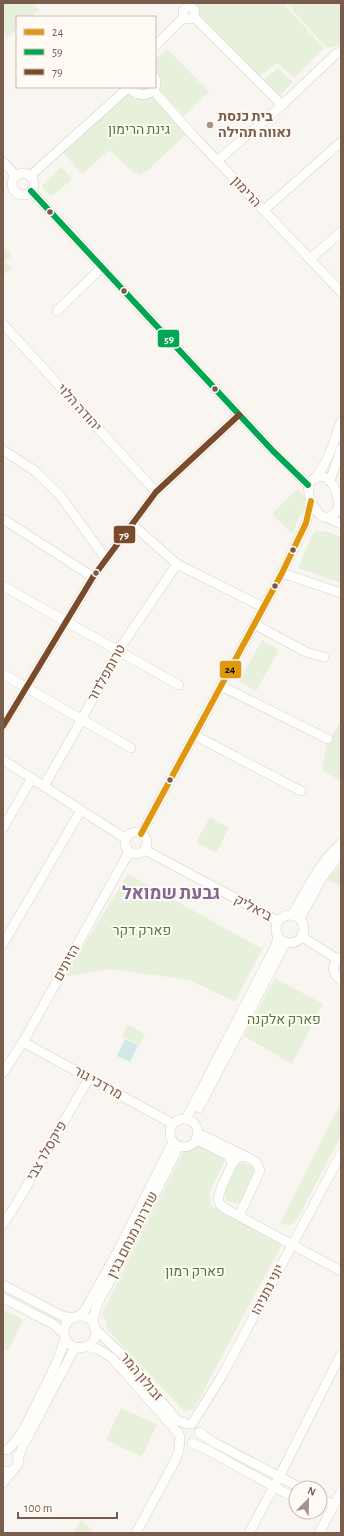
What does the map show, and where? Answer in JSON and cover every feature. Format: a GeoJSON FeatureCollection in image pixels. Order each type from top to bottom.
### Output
{"type":"FeatureCollection","features":[{"type":"Feature","properties":{"kind":"street"},"geometry":{"type":"LineString","coordinates":[[156,45],[183,9],[190,19],[194,17],[282,105]]}},
{"type":"Feature","properties":{"kind":"street"},"geometry":{"type":"LineString","coordinates":[[217,161],[282,105],[337,53],[341,52]]}},
{"type":"Feature","properties":{"kind":"street"},"geometry":{"type":"LineString","coordinates":[[30,176],[127,88]]}},
{"type":"Feature","properties":{"kind":"street"},"geometry":{"type":"LineString","coordinates":[[129,88],[134,93],[142,95],[153,90]]}},
{"type":"Feature","properties":{"kind":"street","name":"הרימון"},"geometry":{"type":"LineString","coordinates":[[153,90],[217,161],[341,292]]}},
{"type":"Feature","properties":{"kind":"street"},"geometry":{"type":"LineString","coordinates":[[264,210],[341,142]]}},
{"type":"Feature","properties":{"kind":"street"},"geometry":{"type":"LineString","coordinates":[[3,162],[16,176]]}},
{"type":"Feature","properties":{"kind":"street"},"geometry":{"type":"LineString","coordinates":[[22,173],[30,176],[34,185],[31,191],[24,195],[16,192],[12,184],[16,176],[22,173]]}},
{"type":"Feature","properties":{"kind":"street"},"geometry":{"type":"LineString","coordinates":[[31,191],[273,451],[308,485]]}},
{"type":"Feature","properties":{"kind":"street"},"geometry":{"type":"LineString","coordinates":[[310,259],[341,232]]}},
{"type":"Feature","properties":{"kind":"street"},"geometry":{"type":"LineString","coordinates":[[57,311],[102,267]]}},
{"type":"Feature","properties":{"kind":"street","name":"יהודה הלוי"},"geometry":{"type":"LineString","coordinates":[[3,324],[156,492]]}},
{"type":"Feature","properties":{"kind":"street"},"geometry":{"type":"LineString","coordinates":[[3,726],[25,687],[93,577],[156,492],[239,414]]}},
{"type":"Feature","properties":{"kind":"street"},"geometry":{"type":"LineString","coordinates":[[341,422],[320,472],[308,485],[308,492],[311,501],[322,516],[341,524]]}},
{"type":"Feature","properties":{"kind":"street"},"geometry":{"type":"LineString","coordinates":[[330,481],[341,449]]}},
{"type":"Feature","properties":{"kind":"street"},"geometry":{"type":"LineString","coordinates":[[3,450],[35,471],[59,494],[106,559]]}},
{"type":"Feature","properties":{"kind":"street"},"geometry":{"type":"LineString","coordinates":[[141,834],[282,572],[306,523],[310,518],[334,515],[340,509],[330,481],[324,477],[316,477]]}},
{"type":"Feature","properties":{"kind":"street"},"geometry":{"type":"LineString","coordinates":[[306,523],[311,501]]}},
{"type":"Feature","properties":{"kind":"street"},"geometry":{"type":"LineString","coordinates":[[3,519],[93,577]]}},
{"type":"Feature","properties":{"kind":"street"},"geometry":{"type":"LineString","coordinates":[[132,524],[178,564],[263,607]]}},
{"type":"Feature","properties":{"kind":"street","name":"טרומפלדור"},"geometry":{"type":"LineString","coordinates":[[44,786],[82,720],[118,651],[178,564]]}},
{"type":"Feature","properties":{"kind":"street"},"geometry":{"type":"LineString","coordinates":[[282,572],[341,593]]}},
{"type":"Feature","properties":{"kind":"street"},"geometry":{"type":"LineString","coordinates":[[3,586],[179,685]]}},
{"type":"Feature","properties":{"kind":"street"},"geometry":{"type":"LineString","coordinates":[[254,624],[304,651],[324,657]]}},
{"type":"Feature","properties":{"kind":"street"},"geometry":{"type":"LineString","coordinates":[[3,674],[131,748]]}},
{"type":"Feature","properties":{"kind":"street"},"geometry":{"type":"LineString","coordinates":[[220,686],[328,739]]}},
{"type":"Feature","properties":{"kind":"street"},"geometry":{"type":"LineString","coordinates":[[194,734],[301,791]]}},
{"type":"Feature","properties":{"kind":"street"},"geometry":{"type":"LineString","coordinates":[[3,760],[126,839]]}},
{"type":"Feature","properties":{"kind":"street"},"geometry":{"type":"LineString","coordinates":[[3,828],[32,778]]}},
{"type":"Feature","properties":{"kind":"street"},"geometry":{"type":"LineString","coordinates":[[4,941],[81,810]]}},
{"type":"Feature","properties":{"kind":"street"},"geometry":{"type":"LineString","coordinates":[[131,834],[141,834],[144,836],[147,843],[144,850],[136,854],[129,852],[125,846],[126,839],[131,834]]}},
{"type":"Feature","properties":{"kind":"street"},"geometry":{"type":"LineString","coordinates":[[296,917],[316,874],[335,848],[341,843]]}},
{"type":"Feature","properties":{"kind":"street","name":"ביאליק"},"geometry":{"type":"LineString","coordinates":[[144,850],[278,921]]}},
{"type":"Feature","properties":{"kind":"street","name":"הזיתים"},"geometry":{"type":"LineString","coordinates":[[3,1073],[23,1042],[129,852]]}},
{"type":"Feature","properties":{"kind":"street"},"geometry":{"type":"LineString","coordinates":[[282,940],[276,929],[278,921],[284,916],[301,916],[322,878],[341,853]]}},
{"type":"Feature","properties":{"kind":"street"},"geometry":{"type":"LineString","coordinates":[[282,940],[294,942],[301,936],[303,928],[296,917]]}},
{"type":"Feature","properties":{"kind":"street"},"geometry":{"type":"LineString","coordinates":[[301,936],[339,958],[333,967],[336,976],[341,980]]}},
{"type":"Feature","properties":{"kind":"street"},"geometry":{"type":"LineString","coordinates":[[189,1120],[282,940]]}},
{"type":"Feature","properties":{"kind":"street","name":"מרדכי גור"},"geometry":{"type":"LineString","coordinates":[[23,1042],[173,1124]]}},
{"type":"Feature","properties":{"kind":"street","name":"פיקסלר צבי"},"geometry":{"type":"LineString","coordinates":[[3,1224],[15,1206],[89,1078]]}},
{"type":"Feature","properties":{"kind":"street"},"geometry":{"type":"LineString","coordinates":[[189,1120],[195,1125],[197,1136],[194,1143],[187,1146],[176,1144],[171,1139],[170,1131],[173,1124],[177,1121],[189,1120]]}},
{"type":"Feature","properties":{"kind":"street"},"geometry":{"type":"LineString","coordinates":[[197,1136],[256,1162],[260,1171],[240,1216]]}},
{"type":"Feature","properties":{"kind":"street"},"geometry":{"type":"LineString","coordinates":[[197,1136],[226,1154],[230,1158],[232,1164]]}},
{"type":"Feature","properties":{"kind":"street","name":"שדרות מנחם בגין"},"geometry":{"type":"LineString","coordinates":[[76,1317],[85,1310],[176,1144]]}},
{"type":"Feature","properties":{"kind":"street","name":"שדרות מנחם בגין"},"geometry":{"type":"LineString","coordinates":[[95,1328],[94,1316],[98,1302],[120,1264],[176,1144]]}},
{"type":"Feature","properties":{"kind":"street","name":"יוני נתניהו"},"geometry":{"type":"LineString","coordinates":[[190,1424],[223,1374],[341,1154]]}},
{"type":"Feature","properties":{"kind":"street"},"geometry":{"type":"LineString","coordinates":[[245,1156],[237,1158],[232,1164],[218,1198],[220,1204],[341,1271]]}},
{"type":"Feature","properties":{"kind":"street"},"geometry":{"type":"LineString","coordinates":[[3,1285],[58,1314],[87,1318],[95,1328],[94,1339],[73,1351],[22,1448],[17,1467],[7,1471],[3,1483]]}},
{"type":"Feature","properties":{"kind":"street"},"geometry":{"type":"LineString","coordinates":[[3,1298],[53,1324],[65,1335],[69,1343],[82,1347]]}},
{"type":"Feature","properties":{"kind":"street"},"geometry":{"type":"LineString","coordinates":[[5,1451],[16,1442],[23,1430],[57,1360],[65,1335],[65,1326],[76,1317]]}},
{"type":"Feature","properties":{"kind":"street","name":"זבולון המר"},"geometry":{"type":"LineString","coordinates":[[95,1328],[129,1361],[177,1420],[190,1424]]}},
{"type":"Feature","properties":{"kind":"street","name":"זבולון המר"},"geometry":{"type":"LineString","coordinates":[[82,1347],[98,1349],[112,1358],[180,1436]]}},
{"type":"Feature","properties":{"kind":"street"},"geometry":{"type":"LineString","coordinates":[[249,1533],[274,1487],[341,1354]]}},
{"type":"Feature","properties":{"kind":"street"},"geometry":{"type":"LineString","coordinates":[[136,1533],[176,1459],[179,1450],[182,1427],[190,1424],[213,1442],[288,1482]]}},
{"type":"Feature","properties":{"kind":"street"},"geometry":{"type":"LineString","coordinates":[[176,1459],[191,1443],[198,1438],[199,1432]]}},
{"type":"Feature","properties":{"kind":"street"},"geometry":{"type":"LineString","coordinates":[[180,1436],[184,1442],[206,1449],[288,1495]]}},
{"type":"Feature","properties":{"kind":"street"},"geometry":{"type":"LineString","coordinates":[[5,1451],[16,1454],[18,1459]]}},
{"type":"Feature","properties":{"kind":"street"},"geometry":{"type":"LineString","coordinates":[[328,1510],[334,1505],[341,1492]]}},
{"type":"Feature","properties":{"kind":"street"},"geometry":{"type":"LineString","coordinates":[[328,1502],[334,1505]]}},
{"type":"Feature","properties":{"kind":"street"},"geometry":{"type":"LineString","coordinates":[[319,1533],[322,1520]]}},
{"type":"Feature","properties":{"kind":"green space"},"geometry":{"type":"Polygon","coordinates":[[[3,3],[32,3],[39,10],[32,16],[16,16],[16,30],[7,38],[3,33],[3,3]]]}},
{"type":"Feature","properties":{"kind":"green space"},"geometry":{"type":"Polygon","coordinates":[[[191,3],[283,3],[324,48],[294,78],[277,63],[259,76],[201,18],[197,5],[191,3]]]}},
{"type":"Feature","properties":{"kind":"green space"},"geometry":{"type":"Polygon","coordinates":[[[286,3],[341,3],[341,45],[327,48],[286,3]]]}},
{"type":"Feature","properties":{"kind":"green space"},"geometry":{"type":"Polygon","coordinates":[[[167,49],[209,92],[184,116],[158,88],[156,59],[167,49]]]}},
{"type":"Feature","properties":{"kind":"green space"},"geometry":{"type":"Polygon","coordinates":[[[278,68],[293,82],[279,97],[262,81],[278,68]]]}},
{"type":"Feature","properties":{"kind":"green space","name":"גינת הרימון"},"geometry":{"type":"Polygon","coordinates":[[[128,88],[130,88],[138,94],[153,90],[189,131],[148,170],[140,175],[133,172],[109,150],[82,174],[60,149],[128,88]]]}},
{"type":"Feature","properties":{"kind":"green space"},"geometry":{"type":"Polygon","coordinates":[[[61,167],[72,179],[51,197],[41,186],[61,167]]]}},
{"type":"Feature","properties":{"kind":"green space"},"geometry":{"type":"Polygon","coordinates":[[[4,247],[12,255],[5,261],[12,268],[3,276],[4,247]]]}},
{"type":"Feature","properties":{"kind":"green space"},"geometry":{"type":"Polygon","coordinates":[[[297,489],[306,498],[304,507],[292,534],[272,514],[297,489]]]}},
{"type":"Feature","properties":{"kind":"green space"},"geometry":{"type":"Polygon","coordinates":[[[316,531],[329,532],[341,538],[341,583],[298,568],[313,533],[316,531]]]}},
{"type":"Feature","properties":{"kind":"green space"},"geometry":{"type":"Polygon","coordinates":[[[262,640],[279,650],[256,691],[239,681],[262,640]]]}},
{"type":"Feature","properties":{"kind":"green space"},"geometry":{"type":"Polygon","coordinates":[[[341,721],[341,781],[322,770],[327,743],[341,721]]]}},
{"type":"Feature","properties":{"kind":"green space"},"geometry":{"type":"Polygon","coordinates":[[[210,817],[229,828],[216,853],[196,842],[210,817]]]}},
{"type":"Feature","properties":{"kind":"green space"},"geometry":{"type":"Polygon","coordinates":[[[341,866],[341,886],[322,878],[336,870],[341,866]]]}},
{"type":"Feature","properties":{"kind":"green space","name":"פארק דקר"},"geometry":{"type":"Polygon","coordinates":[[[128,874],[262,949],[235,1002],[190,980],[109,969],[64,977],[128,874]]]}},
{"type":"Feature","properties":{"kind":"green space","name":"פארק אלקנה"},"geometry":{"type":"Polygon","coordinates":[[[275,978],[323,1004],[292,1064],[244,1036],[275,978]]]}},
{"type":"Feature","properties":{"kind":"green space"},"geometry":{"type":"Polygon","coordinates":[[[128,1025],[145,1034],[140,1045],[122,1036],[128,1025]]]}},
{"type":"Feature","properties":{"kind":"green space"},"geometry":{"type":"Polygon","coordinates":[[[340,1104],[341,1136],[297,1219],[290,1225],[280,1224],[340,1104]]]}},
{"type":"Feature","properties":{"kind":"green space","name":"פארק רמון"},"geometry":{"type":"Polygon","coordinates":[[[198,1146],[226,1158],[209,1194],[212,1206],[282,1244],[193,1410],[184,1411],[107,1329],[106,1321],[102,1314],[183,1152],[192,1150],[198,1146]]]}},
{"type":"Feature","properties":{"kind":"green space"},"geometry":{"type":"Polygon","coordinates":[[[243,1163],[254,1168],[255,1170],[240,1203],[235,1204],[226,1200],[224,1193],[238,1164],[243,1163]]]}},
{"type":"Feature","properties":{"kind":"green space"},"geometry":{"type":"Polygon","coordinates":[[[3,1310],[23,1320],[8,1351],[3,1348],[3,1310]]]}},
{"type":"Feature","properties":{"kind":"green space"},"geometry":{"type":"Polygon","coordinates":[[[121,1408],[157,1424],[142,1457],[106,1440],[121,1408]]]}},
{"type":"Feature","properties":{"kind":"green space"},"geometry":{"type":"Polygon","coordinates":[[[81,1520],[95,1533],[73,1533],[81,1520]]]}},
{"type":"Feature","properties":{"kind":"water"},"geometry":{"type":"Polygon","coordinates":[[[125,1039],[138,1045],[130,1062],[117,1056],[125,1039]]]}},
{"type":"Feature","properties":{"kind":"transit line","name":"59"},"geometry":{"type":"LineString","coordinates":[[31,191],[273,451],[308,485]]}},
{"type":"Feature","properties":{"kind":"transit line","name":"79"},"geometry":{"type":"LineString","coordinates":[[3,726],[93,577],[156,492],[239,415]]}},
{"type":"Feature","properties":{"kind":"transit line","name":"24"},"geometry":{"type":"LineString","coordinates":[[141,834],[282,573],[306,523],[311,501]]}},
{"type":"Feature","properties":{"kind":"place","name":"בית כנסת נאווה תהילה"},"geometry":{"type":"Point","coordinates":[210,125]}},
{"type":"Feature","properties":{"kind":"district","name":"גבעת שמואל"},"geometry":{"type":"Point","coordinates":[171,894]}}]}
